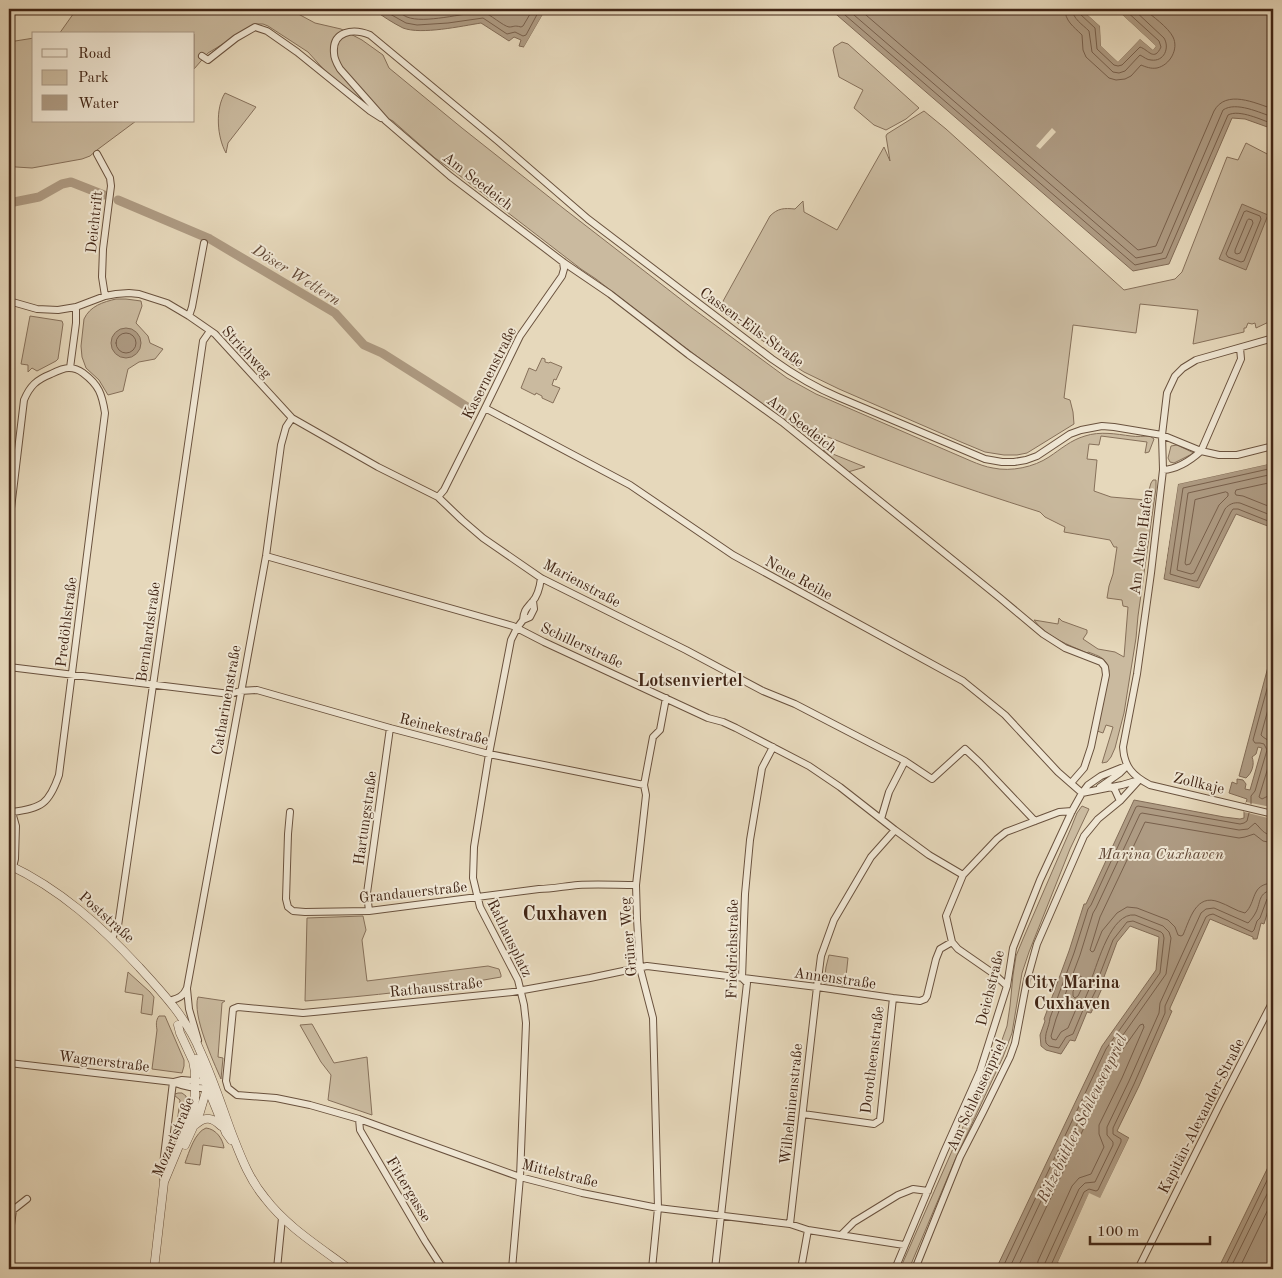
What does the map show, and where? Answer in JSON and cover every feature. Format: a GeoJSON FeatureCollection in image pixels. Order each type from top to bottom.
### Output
{"type":"FeatureCollection","features":[{"type":"Feature","properties":{"kind":"street","name":"Am Seedeich"},"geometry":{"type":"LineString","coordinates":[[202,56],[208,60],[236,38],[255,27],[267,31],[297,52],[370,111],[386,121]]}},
{"type":"Feature","properties":{"kind":"street","name":"Am Seedeich"},"geometry":{"type":"LineString","coordinates":[[389,50],[370,35],[361,31],[346,32],[336,42],[334,47],[334,54],[340,69],[386,121],[450,176],[563,262],[610,294],[689,355],[782,422],[1048,638],[1065,648],[1101,662],[1106,675],[1091,747],[1084,768],[1071,783]]}},
{"type":"Feature","properties":{"kind":"street","name":"Cassen-Eils-Straße"},"geometry":{"type":"LineString","coordinates":[[389,50],[588,219],[772,359],[819,389],[985,459],[1002,462],[1026,460],[1037,456],[1070,434],[1092,427],[1114,427],[1162,435]]}},
{"type":"Feature","properties":{"kind":"street","name":"Deichtrift"},"geometry":{"type":"LineString","coordinates":[[97,154],[110,178],[111,186],[103,249],[102,277],[105,296]]}},
{"type":"Feature","properties":{"kind":"street"},"geometry":{"type":"LineString","coordinates":[[189,316],[204,243]]}},
{"type":"Feature","properties":{"kind":"street","name":"Kasernenstraße"},"geometry":{"type":"LineString","coordinates":[[438,497],[444,490],[520,336],[562,276],[563,262]]}},
{"type":"Feature","properties":{"kind":"street","name":"Strichweg"},"geometry":{"type":"LineString","coordinates":[[9,301],[36,310],[48,311],[76,307],[105,296],[139,294],[168,304],[210,331],[269,394]]}},
{"type":"Feature","properties":{"kind":"street"},"geometry":{"type":"LineString","coordinates":[[9,526],[24,400],[30,388],[38,380],[70,368],[76,323],[76,307]]}},
{"type":"Feature","properties":{"kind":"street","name":"Bernhardstraße"},"geometry":{"type":"LineString","coordinates":[[112,938],[118,926],[203,340],[210,331]]}},
{"type":"Feature","properties":{"kind":"street","name":"Am Alten Hafen"},"geometry":{"type":"LineString","coordinates":[[1126,766],[1123,748],[1137,674],[1163,470],[1162,435],[1167,393],[1175,376],[1183,368],[1196,360],[1273,338]]}},
{"type":"Feature","properties":{"kind":"street"},"geometry":{"type":"LineString","coordinates":[[1163,470],[1171,469],[1190,460],[1201,451],[1239,365],[1241,359],[1240,348]]}},
{"type":"Feature","properties":{"kind":"street","name":"Predöhlstraße"},"geometry":{"type":"LineString","coordinates":[[10,812],[36,808],[46,800],[54,789],[59,775],[105,412],[98,388],[92,380],[78,370],[70,368]]}},
{"type":"Feature","properties":{"kind":"street","name":"Marienstraße"},"geometry":{"type":"LineString","coordinates":[[269,394],[292,418],[378,467],[438,497],[483,538],[541,578],[686,650],[763,691],[795,704],[905,761],[932,779],[965,749],[1035,821]]}},
{"type":"Feature","properties":{"kind":"street","name":"Neue Reihe"},"geometry":{"type":"LineString","coordinates":[[485,408],[630,485],[733,555],[963,681],[1006,715],[1058,772],[1082,793]]}},
{"type":"Feature","properties":{"kind":"street","name":"Catharinenstraße"},"geometry":{"type":"LineString","coordinates":[[200,1050],[189,1010],[187,988],[266,556],[281,445],[286,427],[292,418]]}},
{"type":"Feature","properties":{"kind":"street"},"geometry":{"type":"LineString","coordinates":[[1162,435],[1201,451],[1219,455],[1237,455],[1273,446]]}},
{"type":"Feature","properties":{"kind":"street","name":"Schillerstraße"},"geometry":{"type":"LineString","coordinates":[[266,556],[504,623],[708,718],[723,722],[809,766],[840,787],[928,855],[964,875]]}},
{"type":"Feature","properties":{"kind":"street","name":"Rathausplatz"},"geometry":{"type":"LineString","coordinates":[[512,1269],[520,1177],[526,1023],[518,980],[487,923],[477,897],[473,878],[474,847],[489,754],[511,640],[517,628],[523,620],[530,617],[534,609],[533,602],[539,589],[541,578]]}},
{"type":"Feature","properties":{"kind":"street","name":"Reinekestraße"},"geometry":{"type":"LineString","coordinates":[[9,667],[230,694],[240,691],[257,690],[489,754],[644,785]]}},
{"type":"Feature","properties":{"kind":"street","name":"Grüner Weg"},"geometry":{"type":"LineString","coordinates":[[652,1269],[658,1208],[653,1018],[640,968],[636,919],[636,885],[646,795],[644,785],[653,737],[660,730],[666,698]]}},
{"type":"Feature","properties":{"kind":"street","name":"Hartungstraße"},"geometry":{"type":"LineString","coordinates":[[369,910],[367,893],[390,728]]}},
{"type":"Feature","properties":{"kind":"street","name":"Friedrichstraße"},"geometry":{"type":"LineString","coordinates":[[721,1215],[747,983],[742,978],[745,894],[750,840],[762,768],[773,747]]}},
{"type":"Feature","properties":{"kind":"street"},"geometry":{"type":"LineString","coordinates":[[881,819],[889,792],[905,761]]}},
{"type":"Feature","properties":{"kind":"street"},"geometry":{"type":"LineString","coordinates":[[1097,789],[1120,774],[1126,766]]}},
{"type":"Feature","properties":{"kind":"street","name":"Zollkaje"},"geometry":{"type":"LineString","coordinates":[[1126,766],[1140,780],[1150,785],[1271,813]]}},
{"type":"Feature","properties":{"kind":"street","name":"Deichstraße"},"geometry":{"type":"LineString","coordinates":[[894,1269],[980,1071],[1006,986],[1013,948],[1040,880],[1072,811],[1088,784],[1101,776],[1126,766]]}},
{"type":"Feature","properties":{"kind":"street"},"geometry":{"type":"LineString","coordinates":[[1082,793],[1140,780]]}},
{"type":"Feature","properties":{"kind":"street","name":"Am Schleusenpriel"},"geometry":{"type":"LineString","coordinates":[[915,1269],[960,1157],[1010,1057],[1037,944],[1084,836],[1098,819],[1120,801],[1140,780]]}},
{"type":"Feature","properties":{"kind":"street"},"geometry":{"type":"LineString","coordinates":[[1110,786],[1115,790],[1120,801]]}},
{"type":"Feature","properties":{"kind":"street"},"geometry":{"type":"LineString","coordinates":[[1006,986],[994,974],[958,949],[952,942],[946,916],[964,875],[997,839],[1006,832],[1059,812],[1072,811]]}},
{"type":"Feature","properties":{"kind":"street"},"geometry":{"type":"LineString","coordinates":[[9,821],[10,812]]}},
{"type":"Feature","properties":{"kind":"street"},"geometry":{"type":"LineString","coordinates":[[10,812],[16,826],[15,859],[11,866]]}},
{"type":"Feature","properties":{"kind":"street","name":"Grandauerstraße"},"geometry":{"type":"LineString","coordinates":[[290,812],[286,890],[288,906],[293,911],[369,910],[578,885],[636,885]]}},
{"type":"Feature","properties":{"kind":"street","name":"Wilhelminenstraße"},"geometry":{"type":"LineString","coordinates":[[790,1224],[821,956],[834,920],[871,857],[895,830]]}},
{"type":"Feature","properties":{"kind":"street","name":"Poststraße"},"geometry":{"type":"LineString","coordinates":[[11,866],[31,875],[51,888],[112,938],[143,971],[184,1020],[200,1050],[209,1086],[226,1133],[239,1152]]}},
{"type":"Feature","properties":{"kind":"street","name":"Annenstraße"},"geometry":{"type":"LineString","coordinates":[[640,968],[647,966],[920,1001],[925,999],[940,949],[952,942]]}},
{"type":"Feature","properties":{"kind":"street","name":"Rathausstraße"},"geometry":{"type":"LineString","coordinates":[[226,1081],[233,1009],[238,1007],[303,1013],[521,990],[640,968]]}},
{"type":"Feature","properties":{"kind":"street"},"geometry":{"type":"LineString","coordinates":[[171,1004],[184,994],[187,988]]}},
{"type":"Feature","properties":{"kind":"street","name":"Dorotheenstraße"},"geometry":{"type":"LineString","coordinates":[[803,1114],[874,1124],[880,1120],[893,998]]}},
{"type":"Feature","properties":{"kind":"street","name":"Kapitän-Alexander-Straße"},"geometry":{"type":"LineString","coordinates":[[1138,1269],[1273,1001]]}},
{"type":"Feature","properties":{"kind":"street","name":"Poststraße"},"geometry":{"type":"LineString","coordinates":[[171,1004],[178,1025],[193,1051],[242,1162],[264,1198],[282,1218],[349,1269]]}},
{"type":"Feature","properties":{"kind":"street","name":"Mozartstraße"},"geometry":{"type":"LineString","coordinates":[[164,1182],[191,1117],[195,1100],[193,1062],[178,1025]]}},
{"type":"Feature","properties":{"kind":"street","name":"Wagnerstraße"},"geometry":{"type":"LineString","coordinates":[[9,1063],[173,1082],[182,1085],[209,1086]]}},
{"type":"Feature","properties":{"kind":"street","name":"Mittelstraße"},"geometry":{"type":"LineString","coordinates":[[226,1081],[228,1088],[237,1094],[276,1098],[310,1105],[359,1119],[520,1177],[582,1193],[658,1208],[790,1224],[808,1230],[904,1246]]}},
{"type":"Feature","properties":{"kind":"street","name":"Mozartstraße"},"geometry":{"type":"LineString","coordinates":[[154,1269],[163,1198],[164,1182],[162,1173],[173,1082]]}},
{"type":"Feature","properties":{"kind":"street","name":"Mozartstraße"},"geometry":{"type":"LineString","coordinates":[[163,1198],[170,1176],[200,1112],[209,1086]]}},
{"type":"Feature","properties":{"kind":"street"},"geometry":{"type":"LineString","coordinates":[[193,1126],[201,1120],[208,1118],[216,1121],[226,1133]]}},
{"type":"Feature","properties":{"kind":"street","name":"Fittergasse"},"geometry":{"type":"LineString","coordinates":[[359,1119],[360,1130],[443,1269]]}},
{"type":"Feature","properties":{"kind":"street"},"geometry":{"type":"LineString","coordinates":[[841,1235],[854,1222],[898,1195],[913,1189],[928,1191]]}},
{"type":"Feature","properties":{"kind":"street"},"geometry":{"type":"LineString","coordinates":[[9,1240],[13,1210],[27,1199]]}},
{"type":"Feature","properties":{"kind":"street"},"geometry":{"type":"LineString","coordinates":[[715,1269],[721,1215]]}},
{"type":"Feature","properties":{"kind":"street"},"geometry":{"type":"LineString","coordinates":[[276,1269],[282,1218]]}},
{"type":"Feature","properties":{"kind":"street"},"geometry":{"type":"LineString","coordinates":[[801,1269],[808,1230]]}},
{"type":"Feature","properties":{"kind":"green space"},"geometry":{"type":"Polygon","coordinates":[[[289,9],[315,23],[341,29],[362,40],[383,55],[389,68],[462,128],[692,308],[787,378],[816,394],[976,463],[1000,469],[1022,468],[1043,461],[1071,442],[1091,434],[1108,433],[1150,436],[1154,439],[1149,452],[1145,453],[1147,442],[1101,436],[1099,445],[1089,444],[1087,459],[1097,460],[1094,491],[1111,497],[1146,500],[1151,483],[1153,480],[1156,480],[1136,638],[1124,713],[1111,757],[1107,762],[1102,763],[1113,727],[1106,725],[1103,733],[1097,731],[1109,671],[1106,663],[1099,656],[1065,644],[1051,636],[1034,620],[1058,624],[1059,618],[1062,621],[1087,630],[1083,639],[1098,649],[1115,652],[1124,657],[1128,607],[1123,606],[1122,600],[1107,598],[1117,547],[1114,547],[1110,540],[1064,532],[1065,527],[1045,517],[1040,512],[917,471],[797,424],[795,428],[679,343],[435,158],[393,121],[368,109],[327,73],[308,52],[268,26],[256,24],[208,53],[195,68],[195,32],[60,32],[76,10],[289,9]]]}},
{"type":"Feature","properties":{"kind":"green space"},"geometry":{"type":"Polygon","coordinates":[[[32,38],[32,122],[135,122],[90,156],[82,159],[32,168],[9,166],[9,42],[32,38]]]}},
{"type":"Feature","properties":{"kind":"green space"},"geometry":{"type":"Polygon","coordinates":[[[842,42],[848,44],[919,108],[906,119],[886,130],[874,125],[854,108],[863,90],[839,77],[833,50],[834,47],[842,42]]]}},
{"type":"Feature","properties":{"kind":"green space"},"geometry":{"type":"Polygon","coordinates":[[[225,93],[256,107],[228,143],[226,153],[218,123],[220,107],[225,93]]]}},
{"type":"Feature","properties":{"kind":"green space"},"geometry":{"type":"Polygon","coordinates":[[[924,111],[1124,290],[1175,279],[1182,272],[1227,157],[1238,160],[1246,143],[1273,157],[1273,320],[1256,328],[1255,323],[1248,323],[1246,328],[1244,328],[1244,332],[1193,344],[1198,310],[1140,304],[1136,333],[1073,325],[1064,398],[1070,400],[1074,424],[1027,453],[1017,455],[985,452],[804,372],[727,315],[721,308],[722,303],[770,216],[781,209],[795,209],[803,201],[804,212],[837,230],[884,147],[890,161],[887,134],[924,111]]]}},
{"type":"Feature","properties":{"kind":"green space"},"geometry":{"type":"Polygon","coordinates":[[[116,299],[141,301],[142,306],[136,323],[148,336],[150,343],[163,349],[155,359],[139,362],[128,369],[123,391],[108,395],[99,380],[86,368],[81,346],[84,319],[97,305],[116,299]]]}},
{"type":"Feature","properties":{"kind":"green space"},"geometry":{"type":"Polygon","coordinates":[[[30,316],[62,321],[63,324],[58,359],[37,371],[32,368],[28,372],[28,365],[21,364],[30,316]]]}},
{"type":"Feature","properties":{"kind":"green space"},"geometry":{"type":"Polygon","coordinates":[[[542,358],[545,359],[545,362],[562,367],[552,385],[560,388],[553,403],[536,393],[535,395],[521,388],[529,368],[536,371],[542,358]]]}},
{"type":"Feature","properties":{"kind":"green space"},"geometry":{"type":"Polygon","coordinates":[[[1177,445],[1194,453],[1174,463],[1170,462],[1168,458],[1171,446],[1177,445]]]}},
{"type":"Feature","properties":{"kind":"green space"},"geometry":{"type":"Polygon","coordinates":[[[823,450],[865,467],[848,472],[823,450]]]}},
{"type":"Feature","properties":{"kind":"green space"},"geometry":{"type":"Polygon","coordinates":[[[1082,806],[1089,809],[1070,849],[1029,952],[1022,973],[1012,1033],[1003,1057],[955,1160],[909,1269],[900,1269],[959,1135],[993,1065],[1007,1026],[1016,956],[1077,813],[1082,806]]]}},
{"type":"Feature","properties":{"kind":"green space"},"geometry":{"type":"Polygon","coordinates":[[[363,916],[366,930],[362,940],[367,981],[488,966],[499,969],[501,977],[403,992],[305,1001],[307,918],[363,916]]]}},
{"type":"Feature","properties":{"kind":"green space"},"geometry":{"type":"Polygon","coordinates":[[[829,955],[848,958],[845,986],[824,983],[829,955]]]}},
{"type":"Feature","properties":{"kind":"green space"},"geometry":{"type":"Polygon","coordinates":[[[128,972],[154,997],[152,1015],[141,1013],[143,995],[125,992],[128,972]]]}},
{"type":"Feature","properties":{"kind":"green space"},"geometry":{"type":"Polygon","coordinates":[[[198,997],[225,1001],[222,1003],[218,1057],[223,1058],[221,1079],[201,1026],[198,1015],[198,997]]]}},
{"type":"Feature","properties":{"kind":"green space"},"geometry":{"type":"Polygon","coordinates":[[[159,1016],[165,1016],[184,1060],[182,1073],[152,1069],[157,1030],[156,1022],[159,1016]]]}},
{"type":"Feature","properties":{"kind":"green space"},"geometry":{"type":"Polygon","coordinates":[[[312,1024],[334,1063],[367,1057],[372,1115],[328,1100],[331,1075],[321,1062],[300,1025],[312,1024]]]}},
{"type":"Feature","properties":{"kind":"green space"},"geometry":{"type":"Polygon","coordinates":[[[178,1093],[186,1096],[187,1108],[191,1109],[165,1171],[168,1146],[174,1147],[180,1100],[174,1095],[178,1093]]]}},
{"type":"Feature","properties":{"kind":"green space"},"geometry":{"type":"Polygon","coordinates":[[[206,1128],[213,1130],[218,1135],[224,1148],[203,1145],[200,1165],[185,1163],[196,1138],[206,1128]]]}},
{"type":"Feature","properties":{"kind":"water"},"geometry":{"type":"Polygon","coordinates":[[[373,9],[546,9],[524,47],[519,46],[521,40],[514,37],[509,41],[481,23],[442,29],[411,30],[395,24],[373,9]]]}},
{"type":"Feature","properties":{"kind":"water"},"geometry":{"type":"Polygon","coordinates":[[[830,9],[1081,9],[1100,26],[1101,46],[1118,62],[1140,39],[1153,50],[1156,46],[1116,9],[1273,9],[1273,129],[1245,119],[1232,118],[1169,264],[1133,271],[830,9]]]}},
{"type":"Feature","properties":{"kind":"water"},"geometry":{"type":"Polygon","coordinates":[[[1242,204],[1268,215],[1246,270],[1219,259],[1242,204]]]}},
{"type":"Feature","properties":{"kind":"water"},"geometry":{"type":"Polygon","coordinates":[[[126,328],[137,332],[141,343],[137,354],[126,358],[115,354],[111,343],[115,332],[126,328]]]}},
{"type":"Feature","properties":{"kind":"water"},"geometry":{"type":"Polygon","coordinates":[[[1273,463],[1273,528],[1236,514],[1199,588],[1164,579],[1178,484],[1273,463]]]}},
{"type":"Feature","properties":{"kind":"water"},"geometry":{"type":"Polygon","coordinates":[[[1273,648],[1273,804],[1268,821],[1273,824],[1273,894],[1264,924],[1261,923],[1257,939],[1253,939],[1253,937],[1210,919],[1170,1008],[1172,1011],[1117,1131],[1129,1138],[1100,1199],[1089,1194],[1055,1269],[996,1269],[1102,1046],[1156,970],[1159,937],[1130,926],[1117,942],[1101,985],[1103,986],[1091,1013],[1087,1012],[1075,1041],[1070,1040],[1061,1054],[1046,1050],[1041,1046],[1040,1035],[1044,1019],[1084,904],[1086,904],[1134,800],[1224,817],[1244,818],[1247,799],[1229,793],[1232,782],[1237,784],[1237,779],[1243,780],[1246,784],[1245,789],[1250,790],[1262,748],[1258,747],[1256,754],[1252,757],[1253,765],[1248,776],[1246,778],[1239,776],[1273,648]]]}},
{"type":"Feature","properties":{"kind":"water"},"geometry":{"type":"Polygon","coordinates":[[[1273,1157],[1273,1269],[1218,1269],[1223,1259],[1273,1157]]]}},
{"type":"Feature","properties":{"kind":"pier"},"geometry":{"type":"Polygon","coordinates":[[[546,9],[548,10],[525,49],[524,47],[546,9]]]}},
{"type":"Feature","properties":{"kind":"pier"},"geometry":{"type":"Polygon","coordinates":[[[1081,9],[1085,9],[1102,24],[1104,45],[1118,58],[1139,36],[1153,46],[1114,9],[1156,46],[1153,50],[1140,39],[1118,62],[1101,46],[1100,26],[1081,9]]]}},
{"type":"Feature","properties":{"kind":"pier"},"geometry":{"type":"Polygon","coordinates":[[[1052,128],[1056,132],[1040,149],[1036,146],[1052,128]]]}},
{"type":"Feature","properties":{"kind":"pier"},"geometry":{"type":"Polygon","coordinates":[[[1273,460],[1273,463],[1178,484],[1164,575],[1162,574],[1176,482],[1273,460]]]}},
{"type":"Feature","properties":{"kind":"pier"},"geometry":{"type":"Polygon","coordinates":[[[1246,802],[1271,807],[1268,818],[1244,812],[1246,802]]]}},
{"type":"Feature","properties":{"kind":"pier"},"geometry":{"type":"Polygon","coordinates":[[[1129,1138],[1131,1139],[1102,1200],[1099,1201],[1091,1197],[1060,1263],[1058,1262],[1089,1193],[1100,1198],[1129,1138]]]}},
{"type":"Feature","properties":{"kind":"waterway","name":"Döser Wettern"},"geometry":{"type":"LineString","coordinates":[[9,203],[39,197],[62,184],[71,182],[104,195]]}},
{"type":"Feature","properties":{"kind":"waterway","name":"Döser Wettern"},"geometry":{"type":"LineString","coordinates":[[118,200],[210,239],[335,313],[364,345],[382,353],[472,410]]}},
{"type":"Feature","properties":{"kind":"district","name":"Lotsenviertel"},"geometry":{"type":"Point","coordinates":[690,680]}},
{"type":"Feature","properties":{"kind":"district","name":"Cuxhaven"},"geometry":{"type":"Point","coordinates":[565,913]}},
{"type":"Feature","properties":{"kind":"district","name":"City Marina Cuxhaven"},"geometry":{"type":"Point","coordinates":[1072,992]}},
{"type":"Feature","properties":{"kind":"water label","name":"Marina Cuxhaven"},"geometry":{"type":"Point","coordinates":[1161,853]}},
{"type":"Feature","properties":{"kind":"water label","name":"Ritzebüttler Schleusenpriel"},"geometry":{"type":"Point","coordinates":[1081,1118]}}]}
